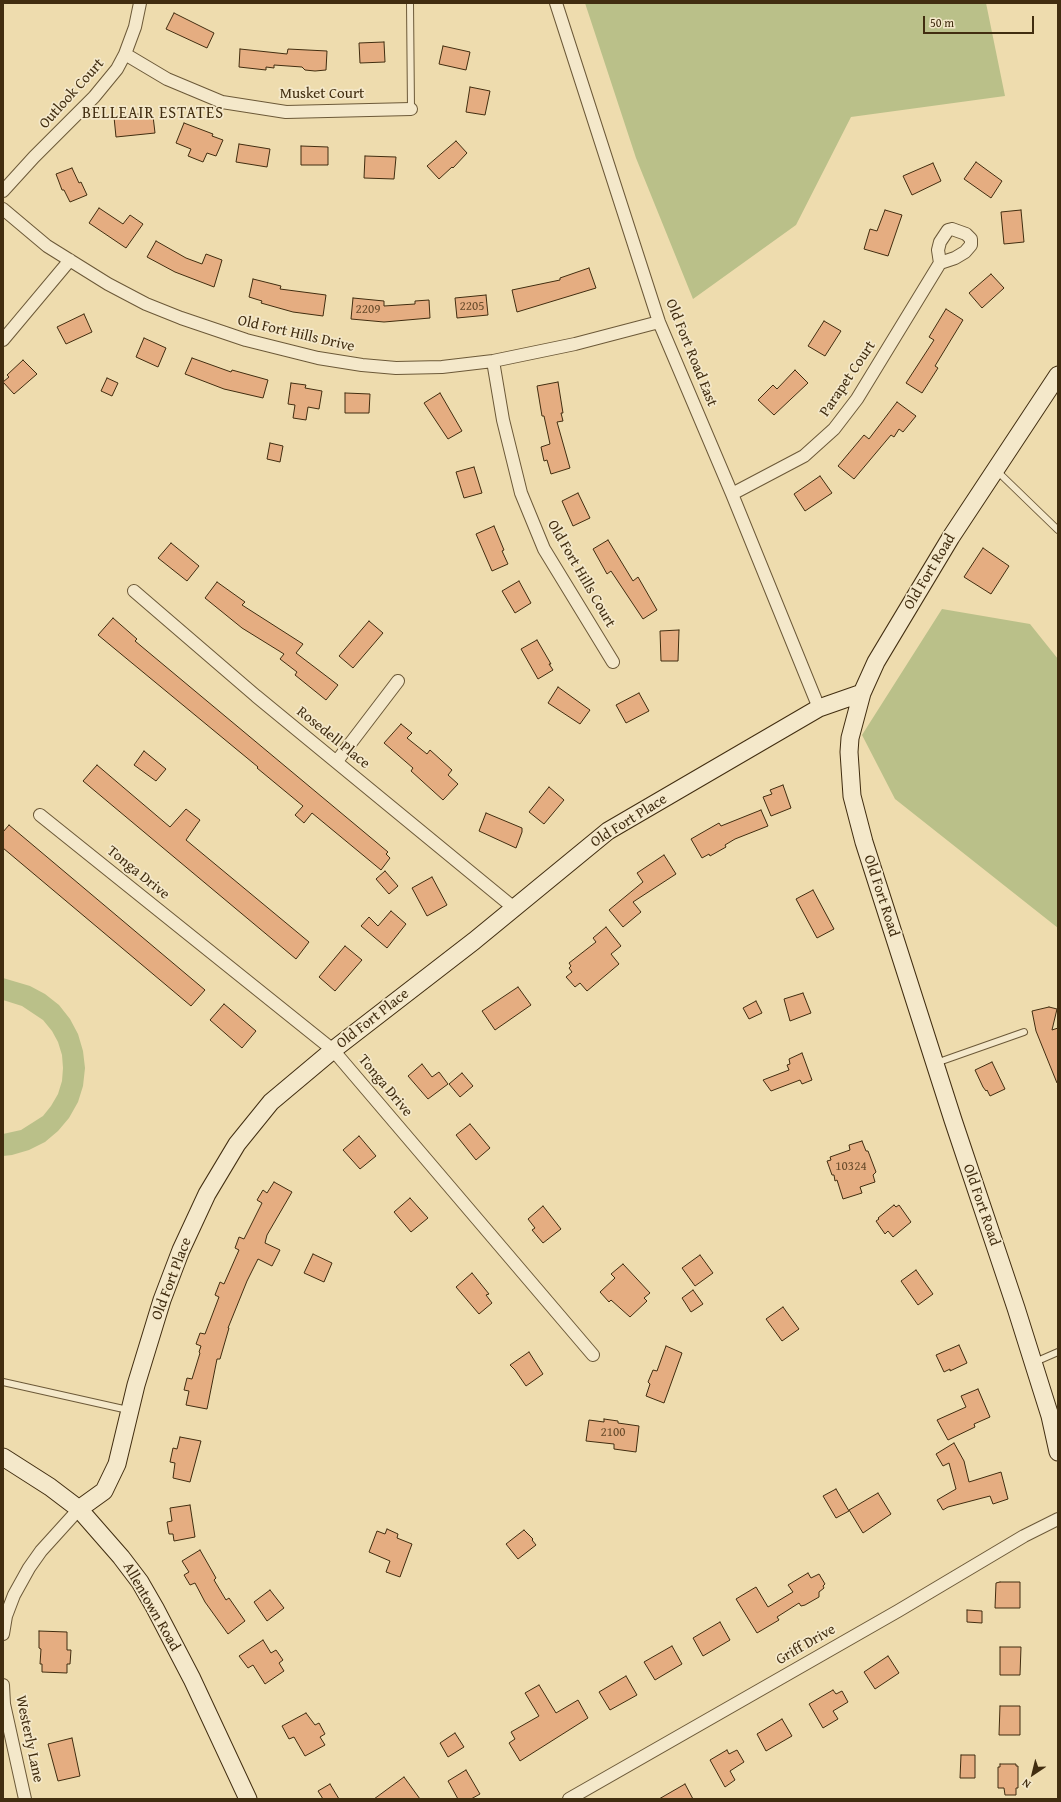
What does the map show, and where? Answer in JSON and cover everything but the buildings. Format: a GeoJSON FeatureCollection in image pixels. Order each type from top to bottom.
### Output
{"type":"FeatureCollection","features":[{"type":"Feature","properties":{"kind":"main road","name":"Old Fort Road"},"geometry":{"type":"LineString","coordinates":[[1058,375],[995,468],[876,662],[862,693],[850,738],[849,768],[852,796],[864,842],[1050,1416],[1058,1452]]}},
{"type":"Feature","properties":{"kind":"main road","name":"Old Fort Place"},"geometry":{"type":"LineString","coordinates":[[79,1509],[104,1490],[117,1464],[129,1410],[162,1300],[181,1250],[207,1194],[237,1144],[271,1102],[333,1050],[474,941],[608,831],[819,708],[862,693]]}},
{"type":"Feature","properties":{"kind":"main road","name":"Allentown Road"},"geometry":{"type":"LineString","coordinates":[[3,1457],[50,1487],[79,1509],[121,1556],[140,1582],[192,1679],[248,1799]]}},
{"type":"Feature","properties":{"kind":"street","name":"Outlook Court"},"geometry":{"type":"LineString","coordinates":[[3,191],[34,157],[94,98],[117,69],[125,54],[135,27],[140,3]]}},
{"type":"Feature","properties":{"kind":"street","name":"Old Fort Road East"},"geometry":{"type":"LineString","coordinates":[[556,3],[659,322],[732,494],[819,708]]}},
{"type":"Feature","properties":{"kind":"street","name":"Musket Court"},"geometry":{"type":"LineString","coordinates":[[125,54],[167,79],[222,102],[286,112],[411,109]]}},
{"type":"Feature","properties":{"kind":"street","name":"Old Fort Hills Drive"},"geometry":{"type":"LineString","coordinates":[[3,209],[47,246],[108,284],[146,304],[217,331],[286,351],[362,365],[396,368],[442,367],[493,361],[575,344],[659,322]]}},
{"type":"Feature","properties":{"kind":"street"},"geometry":{"type":"LineString","coordinates":[[3,340],[70,260]]}},
{"type":"Feature","properties":{"kind":"street","name":"Parapet Court"},"geometry":{"type":"LineString","coordinates":[[732,494],[804,456],[834,429],[857,399],[940,263]]}},
{"type":"Feature","properties":{"kind":"street","name":"Old Fort Hills Court"},"geometry":{"type":"LineString","coordinates":[[493,361],[503,420],[521,493],[544,549],[613,662]]}},
{"type":"Feature","properties":{"kind":"street","name":"Rosedell Place"},"geometry":{"type":"LineString","coordinates":[[134,591],[256,696],[514,908]]}},
{"type":"Feature","properties":{"kind":"street"},"geometry":{"type":"LineString","coordinates":[[336,761],[398,681]]}},
{"type":"Feature","properties":{"kind":"street","name":"Tonga Drive"},"geometry":{"type":"LineString","coordinates":[[40,814],[333,1050],[593,1356]]}},
{"type":"Feature","properties":{"kind":"street"},"geometry":{"type":"LineString","coordinates":[[3,1634],[6,1616],[14,1595],[29,1568],[54,1535],[79,1509]]}},
{"type":"Feature","properties":{"kind":"street","name":"Griff Drive"},"geometry":{"type":"LineString","coordinates":[[569,1799],[898,1611],[1024,1536],[1058,1519]]}},
{"type":"Feature","properties":{"kind":"street","name":"Westerly Lane"},"geometry":{"type":"LineString","coordinates":[[3,1685],[4,1704],[26,1799]]}},
{"type":"Feature","properties":{"kind":"lane"},"geometry":{"type":"LineString","coordinates":[[410,3],[411,109]]}},
{"type":"Feature","properties":{"kind":"lane"},"geometry":{"type":"LineString","coordinates":[[995,468],[1058,530]]}},
{"type":"Feature","properties":{"kind":"lane"},"geometry":{"type":"LineString","coordinates":[[935,1063],[1024,1032]]}},
{"type":"Feature","properties":{"kind":"lane"},"geometry":{"type":"LineString","coordinates":[[1033,1363],[1058,1352]]}},
{"type":"Feature","properties":{"kind":"lane"},"geometry":{"type":"LineString","coordinates":[[3,1382],[129,1410]]}},
{"type":"Feature","properties":{"kind":"green space"},"geometry":{"type":"Polygon","coordinates":[[[585,3],[986,3],[1005,96],[851,117],[796,225],[693,299],[636,158],[585,3]]]}},
{"type":"Feature","properties":{"kind":"green space"},"geometry":{"type":"Polygon","coordinates":[[[942,609],[1030,624],[1058,659],[1058,928],[895,799],[862,735],[942,609]]]}},
{"type":"Feature","properties":{"kind":"green space"},"geometry":{"type":"Polygon","coordinates":[[[3,978],[30,986],[45,994],[59,1005],[70,1019],[78,1034],[83,1051],[85,1068],[83,1086],[78,1102],[69,1118],[58,1131],[45,1142],[29,1150],[3,1156],[3,1134],[21,1130],[43,1116],[58,1094],[62,1081],[63,1068],[62,1055],[58,1042],[52,1031],[43,1020],[22,1006],[3,1000],[3,978]]]}},
{"type":"Feature","properties":{"kind":"district","name":"BELLEAIR ESTATES"},"geometry":{"type":"Point","coordinates":[153,114]}}]}
